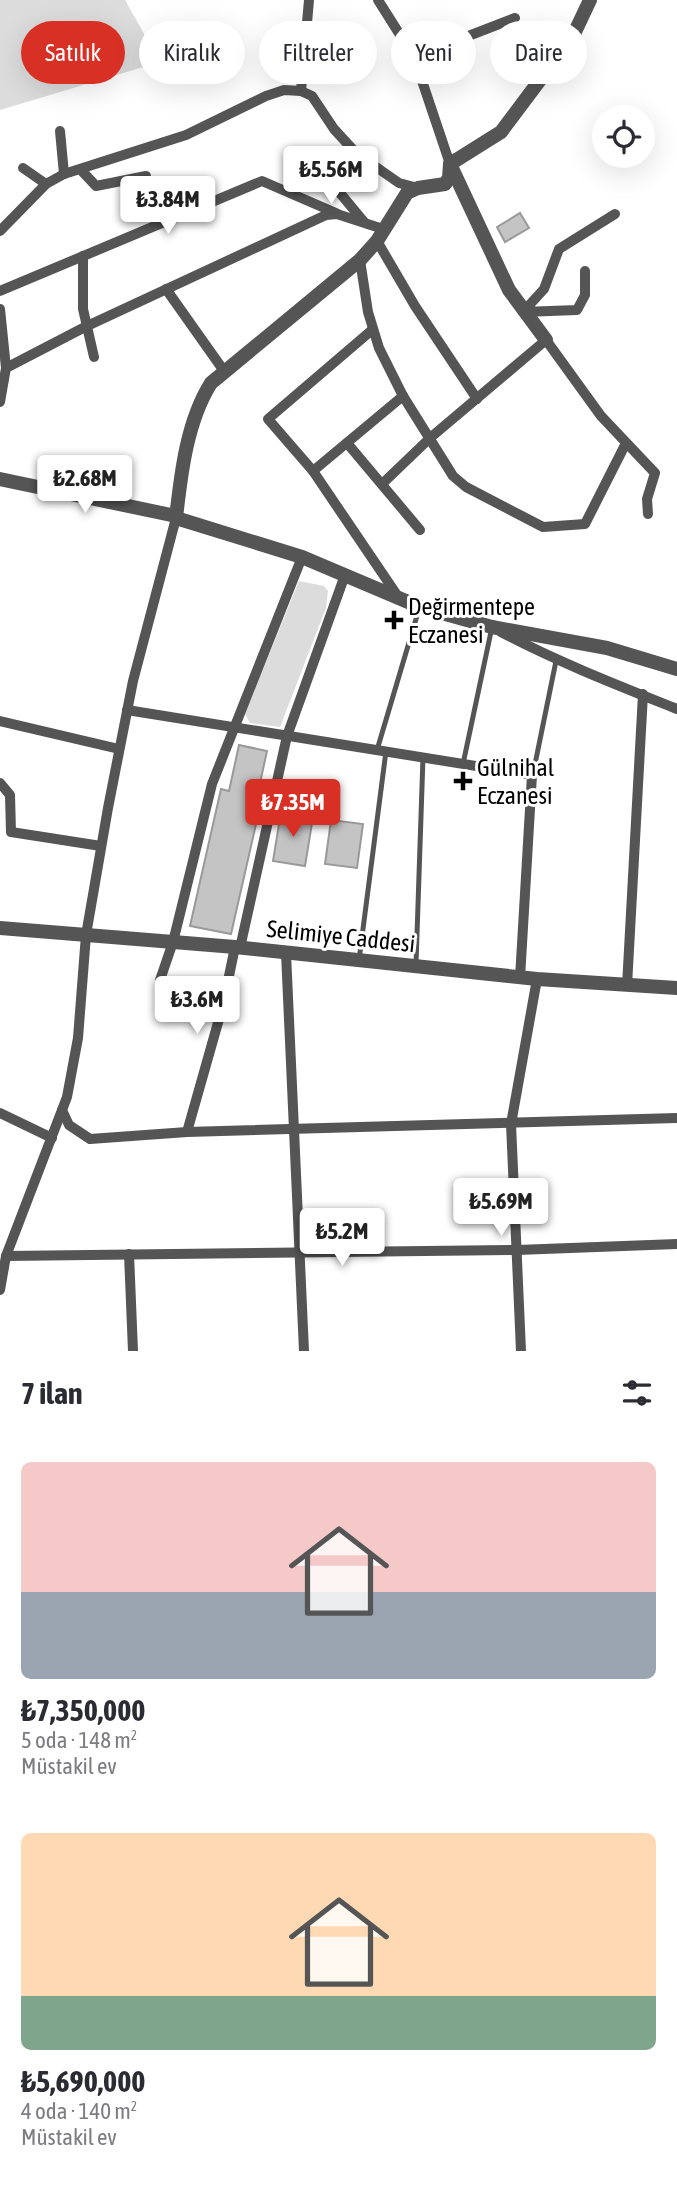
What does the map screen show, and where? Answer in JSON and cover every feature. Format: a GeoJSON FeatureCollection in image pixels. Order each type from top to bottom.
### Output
{"type":"FeatureCollection","features":[{"type":"Feature","properties":{"kind":"street"},"geometry":{"type":"LineString","coordinates":[[301,91],[309,0]]}},
{"type":"Feature","properties":{"kind":"street"},"geometry":{"type":"LineString","coordinates":[[378,0],[391,21]]}},
{"type":"Feature","properties":{"kind":"street"},"geometry":{"type":"LineString","coordinates":[[450,164],[501,132],[573,36],[590,0]]}},
{"type":"Feature","properties":{"kind":"street"},"geometry":{"type":"LineString","coordinates":[[476,33],[515,18]]}},
{"type":"Feature","properties":{"kind":"street"},"geometry":{"type":"LineString","coordinates":[[423,84],[450,164],[509,290],[625,445],[655,473],[647,499],[648,514]]}},
{"type":"Feature","properties":{"kind":"street"},"geometry":{"type":"LineString","coordinates":[[0,231],[46,184],[64,174],[187,135],[266,96],[284,90],[301,91],[312,96],[334,129],[356,153],[400,183],[418,187],[444,184],[449,178],[450,164]]}},
{"type":"Feature","properties":{"kind":"street"},"geometry":{"type":"LineString","coordinates":[[60,131],[64,174]]}},
{"type":"Feature","properties":{"kind":"street"},"geometry":{"type":"LineString","coordinates":[[23,168],[46,184]]}},
{"type":"Feature","properties":{"kind":"street"},"geometry":{"type":"LineString","coordinates":[[81,170],[96,186],[146,176]]}},
{"type":"Feature","properties":{"kind":"street"},"geometry":{"type":"LineString","coordinates":[[336,175],[335,187],[365,224],[380,235],[415,306],[477,399]]}},
{"type":"Feature","properties":{"kind":"street"},"geometry":{"type":"LineString","coordinates":[[0,291],[262,181],[365,224]]}},
{"type":"Feature","properties":{"kind":"street"},"geometry":{"type":"LineString","coordinates":[[0,1290],[1,1272],[6,1256],[62,1110],[78,1038],[86,935],[119,749],[176,517],[184,460],[201,400],[211,383],[224,371],[360,260],[407,193],[418,187]]}},
{"type":"Feature","properties":{"kind":"street"},"geometry":{"type":"LineString","coordinates":[[6,368],[166,289],[326,215],[337,214]]}},
{"type":"Feature","properties":{"kind":"street"},"geometry":{"type":"LineString","coordinates":[[523,312],[544,289],[559,249],[615,214]]}},
{"type":"Feature","properties":{"kind":"street"},"geometry":{"type":"LineString","coordinates":[[83,256],[85,327],[94,357]]}},
{"type":"Feature","properties":{"kind":"street"},"geometry":{"type":"LineString","coordinates":[[360,260],[372,330],[403,396],[453,476],[466,486],[543,527],[585,524],[625,445]]}},
{"type":"Feature","properties":{"kind":"street"},"geometry":{"type":"LineString","coordinates":[[523,312],[577,310],[584,295],[585,271]]}},
{"type":"Feature","properties":{"kind":"street"},"geometry":{"type":"LineString","coordinates":[[166,289],[224,371]]}},
{"type":"Feature","properties":{"kind":"street"},"geometry":{"type":"LineString","coordinates":[[0,309],[6,368],[0,402]]}},
{"type":"Feature","properties":{"kind":"street"},"geometry":{"type":"LineString","coordinates":[[372,330],[268,419],[313,471],[399,598]]}},
{"type":"Feature","properties":{"kind":"street"},"geometry":{"type":"LineString","coordinates":[[382,484],[430,438],[546,340]]}},
{"type":"Feature","properties":{"kind":"street"},"geometry":{"type":"LineString","coordinates":[[313,471],[403,396]]}},
{"type":"Feature","properties":{"kind":"street"},"geometry":{"type":"LineString","coordinates":[[347,443],[420,530]]}},
{"type":"Feature","properties":{"kind":"street"},"geometry":{"type":"LineString","coordinates":[[0,479],[176,517],[302,557],[420,607],[492,627],[607,648],[677,670]]}},
{"type":"Feature","properties":{"kind":"street"},"geometry":{"type":"LineString","coordinates":[[160,980],[173,942],[212,784],[302,557]]}},
{"type":"Feature","properties":{"kind":"street"},"geometry":{"type":"LineString","coordinates":[[187,1132],[223,1005],[288,736],[345,575]]}},
{"type":"Feature","properties":{"kind":"street"},"geometry":{"type":"LineString","coordinates":[[492,627],[556,661],[677,709]]}},
{"type":"Feature","properties":{"kind":"street"},"geometry":{"type":"LineString","coordinates":[[627,986],[643,694]]}},
{"type":"Feature","properties":{"kind":"street"},"geometry":{"type":"LineString","coordinates":[[127,710],[533,775],[520,978]]}},
{"type":"Feature","properties":{"kind":"street"},"geometry":{"type":"LineString","coordinates":[[0,721],[119,749]]}},
{"type":"Feature","properties":{"kind":"street"},"geometry":{"type":"LineString","coordinates":[[0,783],[10,795],[11,832],[101,846]]}},
{"type":"Feature","properties":{"kind":"street","name":"Selimiye Caddesi"},"geometry":{"type":"LineString","coordinates":[[0,928],[237,947],[520,978],[677,988]]}},
{"type":"Feature","properties":{"kind":"street"},"geometry":{"type":"LineString","coordinates":[[286,953],[304,1351]]}},
{"type":"Feature","properties":{"kind":"street"},"geometry":{"type":"LineString","coordinates":[[521,1351],[511,1124],[537,979]]}},
{"type":"Feature","properties":{"kind":"street"},"geometry":{"type":"LineString","coordinates":[[62,1110],[69,1125],[90,1139],[187,1132],[677,1118]]}},
{"type":"Feature","properties":{"kind":"street"},"geometry":{"type":"LineString","coordinates":[[0,1113],[52,1138]]}},
{"type":"Feature","properties":{"kind":"street"},"geometry":{"type":"LineString","coordinates":[[6,1256],[517,1250],[677,1244]]}},
{"type":"Feature","properties":{"kind":"street"},"geometry":{"type":"LineString","coordinates":[[129,1254],[133,1351]]}},
{"type":"Feature","properties":{"kind":"lane"},"geometry":{"type":"LineString","coordinates":[[359,960],[382,751],[420,607]]}},
{"type":"Feature","properties":{"kind":"lane"},"geometry":{"type":"LineString","coordinates":[[463,764],[492,627]]}},
{"type":"Feature","properties":{"kind":"lane"},"geometry":{"type":"LineString","coordinates":[[533,775],[556,661]]}},
{"type":"Feature","properties":{"kind":"lane"},"geometry":{"type":"LineString","coordinates":[[416,967],[423,757]]}},
{"type":"Feature","properties":{"kind":"shaded area"},"geometry":{"type":"Polygon","coordinates":[[[0,0],[125,0],[139,25],[139,68],[125,72],[125,21],[21,21],[21,84],[87,84],[0,110],[0,0]]]}},
{"type":"Feature","properties":{"kind":"shaded area"},"geometry":{"type":"Polygon","coordinates":[[[299,581],[324,586],[328,591],[326,608],[280,727],[250,723],[245,714],[299,581]]]}},
{"type":"Feature","properties":{"kind":"building"},"geometry":{"type":"Polygon","coordinates":[[[520,213],[529,228],[505,242],[497,227],[520,213]]]}},
{"type":"Feature","properties":{"kind":"building"},"geometry":{"type":"Polygon","coordinates":[[[239,745],[267,751],[257,797],[262,798],[231,934],[190,926],[221,789],[229,791],[239,745]]]}},
{"type":"Feature","properties":{"kind":"building"},"geometry":{"type":"Polygon","coordinates":[[[281,812],[313,817],[305,866],[273,861],[281,812]]]}},
{"type":"Feature","properties":{"kind":"building"},"geometry":{"type":"Polygon","coordinates":[[[331,820],[363,824],[357,868],[325,864],[331,820]]]}},
{"type":"Feature","properties":{"kind":"place","name":"Değirmentepe Eczanesi"},"geometry":{"type":"Point","coordinates":[394,620]}},
{"type":"Feature","properties":{"kind":"place","name":"Gülnihal Eczanesi"},"geometry":{"type":"Point","coordinates":[463,781]}}]}
